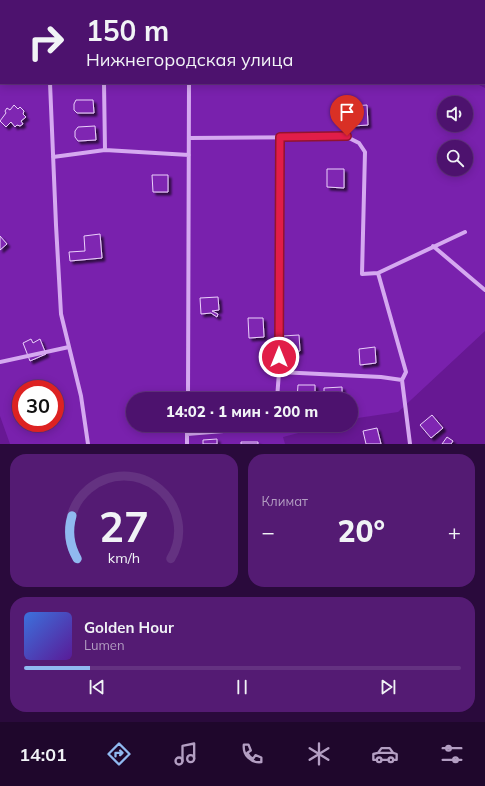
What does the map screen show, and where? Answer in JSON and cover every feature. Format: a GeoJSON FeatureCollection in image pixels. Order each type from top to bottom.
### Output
{"type":"FeatureCollection","features":[{"type":"Feature","properties":{"kind":"street"},"geometry":{"type":"LineString","coordinates":[[50,84],[61,314],[81,396],[88,444]]}},
{"type":"Feature","properties":{"kind":"street"},"geometry":{"type":"LineString","coordinates":[[104,84],[105,150]]}},
{"type":"Feature","properties":{"kind":"street"},"geometry":{"type":"LineString","coordinates":[[188,392],[189,84]]}},
{"type":"Feature","properties":{"kind":"street"},"geometry":{"type":"LineString","coordinates":[[189,138],[347,136],[358,143],[365,152],[362,274],[378,273],[465,232]]}},
{"type":"Feature","properties":{"kind":"street"},"geometry":{"type":"LineString","coordinates":[[278,392],[279,372],[280,137]]}},
{"type":"Feature","properties":{"kind":"street"},"geometry":{"type":"LineString","coordinates":[[53,157],[105,150],[189,155]]}},
{"type":"Feature","properties":{"kind":"street"},"geometry":{"type":"LineString","coordinates":[[433,246],[485,290]]}},
{"type":"Feature","properties":{"kind":"street"},"geometry":{"type":"LineString","coordinates":[[378,273],[406,372],[402,380],[410,444]]}},
{"type":"Feature","properties":{"kind":"street"},"geometry":{"type":"LineString","coordinates":[[0,362],[69,347]]}},
{"type":"Feature","properties":{"kind":"street"},"geometry":{"type":"LineString","coordinates":[[279,372],[381,377],[402,380]]}},
{"type":"Feature","properties":{"kind":"street"},"geometry":{"type":"LineString","coordinates":[[187,444],[187,434],[211,432]]}},
{"type":"Feature","properties":{"kind":"shaded area"},"geometry":{"type":"Polygon","coordinates":[[[0,84],[477,84],[485,88],[485,331],[398,412],[358,418],[358,392],[126,392],[126,432],[302,432],[283,437],[285,444],[10,444],[0,416],[0,84]]]}},
{"type":"Feature","properties":{"kind":"building"},"geometry":{"type":"Polygon","coordinates":[[[76,100],[93,100],[94,113],[77,113],[74,110],[76,100]]]}},
{"type":"Feature","properties":{"kind":"building"},"geometry":{"type":"Polygon","coordinates":[[[14,105],[18,109],[20,107],[24,111],[23,114],[26,117],[21,121],[23,124],[20,126],[17,125],[15,127],[11,122],[6,127],[0,121],[6,113],[5,111],[7,108],[10,110],[14,105]]]}},
{"type":"Feature","properties":{"kind":"building"},"geometry":{"type":"Polygon","coordinates":[[[367,105],[368,125],[353,126],[352,121],[349,121],[349,111],[352,111],[352,106],[367,105]]]}},
{"type":"Feature","properties":{"kind":"building"},"geometry":{"type":"Polygon","coordinates":[[[95,126],[96,140],[78,141],[75,137],[75,131],[78,127],[95,126]]]}},
{"type":"Feature","properties":{"kind":"building"},"geometry":{"type":"Polygon","coordinates":[[[327,169],[344,169],[344,188],[327,187],[327,169]]]}},
{"type":"Feature","properties":{"kind":"building"},"geometry":{"type":"Polygon","coordinates":[[[152,175],[168,175],[168,192],[153,192],[152,175]]]}},
{"type":"Feature","properties":{"kind":"building"},"geometry":{"type":"Polygon","coordinates":[[[100,234],[102,258],[70,261],[69,252],[85,251],[84,236],[100,234]]]}},
{"type":"Feature","properties":{"kind":"building"},"geometry":{"type":"Polygon","coordinates":[[[0,236],[7,244],[0,250],[0,236]]]}},
{"type":"Feature","properties":{"kind":"building"},"geometry":{"type":"Polygon","coordinates":[[[218,297],[219,310],[212,311],[218,314],[217,317],[211,313],[201,314],[200,298],[218,297]]]}},
{"type":"Feature","properties":{"kind":"building"},"geometry":{"type":"Polygon","coordinates":[[[248,318],[263,318],[264,337],[249,338],[248,318]]]}},
{"type":"Feature","properties":{"kind":"building"},"geometry":{"type":"Polygon","coordinates":[[[299,335],[300,351],[282,352],[282,336],[299,335]]]}},
{"type":"Feature","properties":{"kind":"building"},"geometry":{"type":"Polygon","coordinates":[[[31,339],[33,343],[40,339],[46,354],[30,361],[23,343],[31,339]]]}},
{"type":"Feature","properties":{"kind":"building"},"geometry":{"type":"Polygon","coordinates":[[[375,347],[376,363],[360,365],[359,349],[375,347]]]}},
{"type":"Feature","properties":{"kind":"building"},"geometry":{"type":"Polygon","coordinates":[[[298,385],[315,385],[315,392],[298,392],[298,385]]]}},
{"type":"Feature","properties":{"kind":"building"},"geometry":{"type":"Polygon","coordinates":[[[342,387],[342,392],[324,392],[324,388],[342,387]]]}},
{"type":"Feature","properties":{"kind":"building"},"geometry":{"type":"Polygon","coordinates":[[[432,415],[443,428],[431,438],[420,425],[432,415]]]}},
{"type":"Feature","properties":{"kind":"building"},"geometry":{"type":"Polygon","coordinates":[[[377,428],[381,444],[366,444],[363,431],[377,428]]]}},
{"type":"Feature","properties":{"kind":"building"},"geometry":{"type":"Polygon","coordinates":[[[447,437],[453,441],[451,444],[442,444],[447,437]]]}},
{"type":"Feature","properties":{"kind":"building"},"geometry":{"type":"Polygon","coordinates":[[[217,439],[217,444],[203,444],[203,440],[217,439]]]}},
{"type":"Feature","properties":{"kind":"building"},"geometry":{"type":"Polygon","coordinates":[[[241,442],[258,442],[258,444],[241,444],[241,442]]]}},
{"type":"Feature","properties":{"kind":"route"},"geometry":{"type":"LineString","coordinates":[[279,357],[280,137],[347,136]]}}]}
